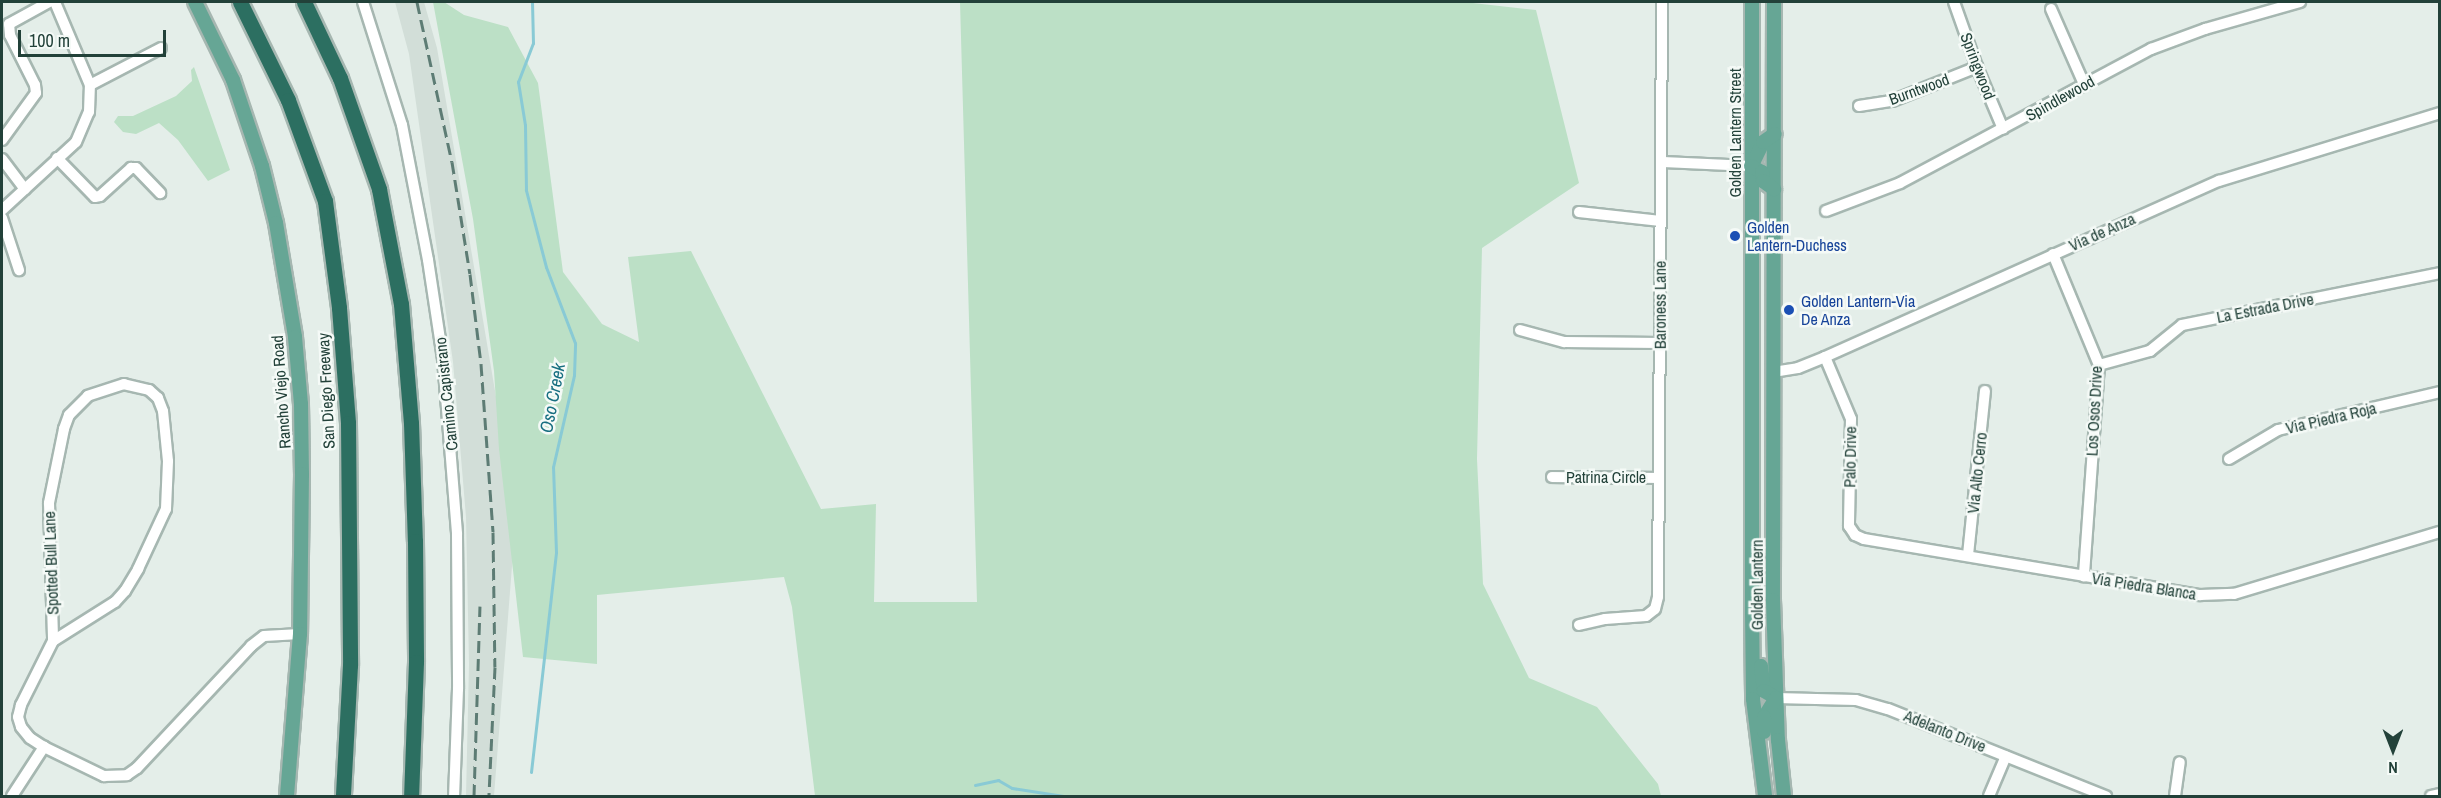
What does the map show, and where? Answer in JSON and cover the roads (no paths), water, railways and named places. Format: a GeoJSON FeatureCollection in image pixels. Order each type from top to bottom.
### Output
{"type":"FeatureCollection","features":[{"type":"Feature","properties":{"kind":"highway","name":"San Diego Freeway"},"geometry":{"type":"LineString","coordinates":[[240,2],[288,100],[325,201],[339,308],[348,423],[350,665],[343,796]]}},
{"type":"Feature","properties":{"kind":"highway"},"geometry":{"type":"LineString","coordinates":[[304,2],[340,78],[379,189],[401,304],[411,423],[415,541],[416,662],[411,796]]}},
{"type":"Feature","properties":{"kind":"main road","name":"Rancho Viejo Road"},"geometry":{"type":"LineString","coordinates":[[195,2],[233,80],[262,166],[287,280],[301,404],[300,634],[287,796]]}},
{"type":"Feature","properties":{"kind":"main road","name":"Golden Lantern Street"},"geometry":{"type":"LineString","coordinates":[[1752,2],[1752,373]]}},
{"type":"Feature","properties":{"kind":"main road"},"geometry":{"type":"LineString","coordinates":[[1754,402],[1763,396],[1773,372],[1774,2]]}},
{"type":"Feature","properties":{"kind":"main road"},"geometry":{"type":"LineString","coordinates":[[1774,134],[1762,142],[1751,166],[1762,172],[1763,181],[1774,189]]}},
{"type":"Feature","properties":{"kind":"main road"},"geometry":{"type":"LineString","coordinates":[[1752,353],[1760,356],[1763,364],[1773,372]]}},
{"type":"Feature","properties":{"kind":"main road","name":"Golden Lantern"},"geometry":{"type":"LineString","coordinates":[[1773,372],[1773,600],[1776,698],[1784,796]]}},
{"type":"Feature","properties":{"kind":"main road","name":"Golden Lantern"},"geometry":{"type":"LineString","coordinates":[[1752,373],[1754,402],[1752,612],[1754,699],[1765,792]]}},
{"type":"Feature","properties":{"kind":"main road"},"geometry":{"type":"LineString","coordinates":[[1752,612],[1758,621],[1761,636],[1761,677],[1764,691],[1776,698],[1764,717],[1767,776],[1765,792]]}},
{"type":"Feature","properties":{"kind":"street"},"geometry":{"type":"LineString","coordinates":[[2,140],[36,93],[35,85],[5,26],[56,2],[90,85],[89,111],[76,142],[2,210]]}},
{"type":"Feature","properties":{"kind":"street","name":"Camino Capistrano"},"geometry":{"type":"LineString","coordinates":[[363,2],[402,125],[426,248],[443,359],[457,544],[458,689],[454,796]]}},
{"type":"Feature","properties":{"kind":"street","name":"Baroness Lane"},"geometry":{"type":"LineString","coordinates":[[1579,625],[1605,619],[1646,616],[1655,609],[1659,574],[1663,162],[1662,2]]}},
{"type":"Feature","properties":{"kind":"street","name":"Springwood"},"geometry":{"type":"LineString","coordinates":[[1954,2],[1977,67],[2003,129]]}},
{"type":"Feature","properties":{"kind":"street","name":"Spindlewood"},"geometry":{"type":"LineString","coordinates":[[1826,211],[1900,183],[2151,49],[2205,29],[2300,2]]}},
{"type":"Feature","properties":{"kind":"street"},"geometry":{"type":"LineString","coordinates":[[2051,9],[2084,84]]}},
{"type":"Feature","properties":{"kind":"street"},"geometry":{"type":"LineString","coordinates":[[90,85],[161,48]]}},
{"type":"Feature","properties":{"kind":"street","name":"Burntwood"},"geometry":{"type":"LineString","coordinates":[[1859,106],[1892,101],[1977,67]]}},
{"type":"Feature","properties":{"kind":"street","name":"Via de Anza"},"geometry":{"type":"LineString","coordinates":[[1773,372],[1798,368],[1825,357],[2218,181],[2439,113]]}},
{"type":"Feature","properties":{"kind":"street"},"geometry":{"type":"LineString","coordinates":[[57,158],[95,197],[100,196],[131,168],[136,168],[160,193]]}},
{"type":"Feature","properties":{"kind":"street"},"geometry":{"type":"LineString","coordinates":[[2,159],[25,189]]}},
{"type":"Feature","properties":{"kind":"street"},"geometry":{"type":"LineString","coordinates":[[1663,162],[1751,166]]}},
{"type":"Feature","properties":{"kind":"street"},"geometry":{"type":"LineString","coordinates":[[1579,212],[1661,221]]}},
{"type":"Feature","properties":{"kind":"street"},"geometry":{"type":"LineString","coordinates":[[2,218],[19,270]]}},
{"type":"Feature","properties":{"kind":"street","name":"Los Osos Drive"},"geometry":{"type":"LineString","coordinates":[[2053,254],[2099,364],[2084,576]]}},
{"type":"Feature","properties":{"kind":"street","name":"La Estrada Drive"},"geometry":{"type":"LineString","coordinates":[[2099,364],[2150,351],[2182,325],[2439,273]]}},
{"type":"Feature","properties":{"kind":"street"},"geometry":{"type":"LineString","coordinates":[[1520,330],[1564,342],[1660,343]]}},
{"type":"Feature","properties":{"kind":"street","name":"Palo Drive"},"geometry":{"type":"LineString","coordinates":[[1825,357],[1851,419],[1849,526]]}},
{"type":"Feature","properties":{"kind":"street","name":"Spotted Bull Lane"},"geometry":{"type":"LineString","coordinates":[[53,641],[115,602],[125,591],[138,570],[166,509],[168,461],[163,411],[158,398],[141,386],[124,384],[88,396],[69,415],[64,429],[49,503],[53,641],[21,705],[18,717],[21,727],[30,738],[44,747],[104,776],[127,775],[138,768],[251,646],[264,636],[300,634]]}},
{"type":"Feature","properties":{"kind":"street","name":"Via Alto Cerro"},"geometry":{"type":"LineString","coordinates":[[1968,555],[1985,391]]}},
{"type":"Feature","properties":{"kind":"street","name":"Via Piedra Roja"},"geometry":{"type":"LineString","coordinates":[[2229,459],[2278,430],[2439,392]]}},
{"type":"Feature","properties":{"kind":"street","name":"Patrina Circle"},"geometry":{"type":"LineString","coordinates":[[1552,477],[1659,478]]}},
{"type":"Feature","properties":{"kind":"street","name":"Via Piedra Blanca"},"geometry":{"type":"LineString","coordinates":[[1849,526],[1855,535],[1864,539],[2200,595],[2234,594],[2439,532]]}},
{"type":"Feature","properties":{"kind":"street","name":"Adelanto Drive"},"geometry":{"type":"LineString","coordinates":[[1776,698],[1856,700],[1888,709],[2106,796]]}},
{"type":"Feature","properties":{"kind":"street"},"geometry":{"type":"LineString","coordinates":[[12,796],[44,747]]}},
{"type":"Feature","properties":{"kind":"street"},"geometry":{"type":"LineString","coordinates":[[1989,796],[2006,756]]}},
{"type":"Feature","properties":{"kind":"street"},"geometry":{"type":"LineString","coordinates":[[2175,796],[2180,762]]}},
{"type":"Feature","properties":{"kind":"street"},"geometry":{"type":"LineString","coordinates":[[2431,796],[2439,794]]}},
{"type":"Feature","properties":{"kind":"waterway","name":"Oso Creek"},"geometry":{"type":"LineString","coordinates":[[531,772],[556,552],[553,467],[574,375],[575,343],[546,267],[526,190],[525,125],[518,82],[533,43],[532,2]]}},
{"type":"Feature","properties":{"kind":"waterway"},"geometry":{"type":"LineString","coordinates":[[975,785],[998,780],[1012,788],[1063,796]]}},
{"type":"Feature","properties":{"kind":"railway"},"geometry":{"type":"LineString","coordinates":[[417,2],[452,162],[470,274],[481,364],[493,532],[495,667],[489,796]]}},
{"type":"Feature","properties":{"kind":"railway"},"geometry":{"type":"LineString","coordinates":[[474,796],[480,606]]}},
{"type":"Feature","properties":{"kind":"place","name":"Golden Lantern-Duchess"},"geometry":{"type":"Point","coordinates":[1735,236]}},
{"type":"Feature","properties":{"kind":"place","name":"Golden Lantern-Via De Anza"},"geometry":{"type":"Point","coordinates":[1789,310]}}]}
